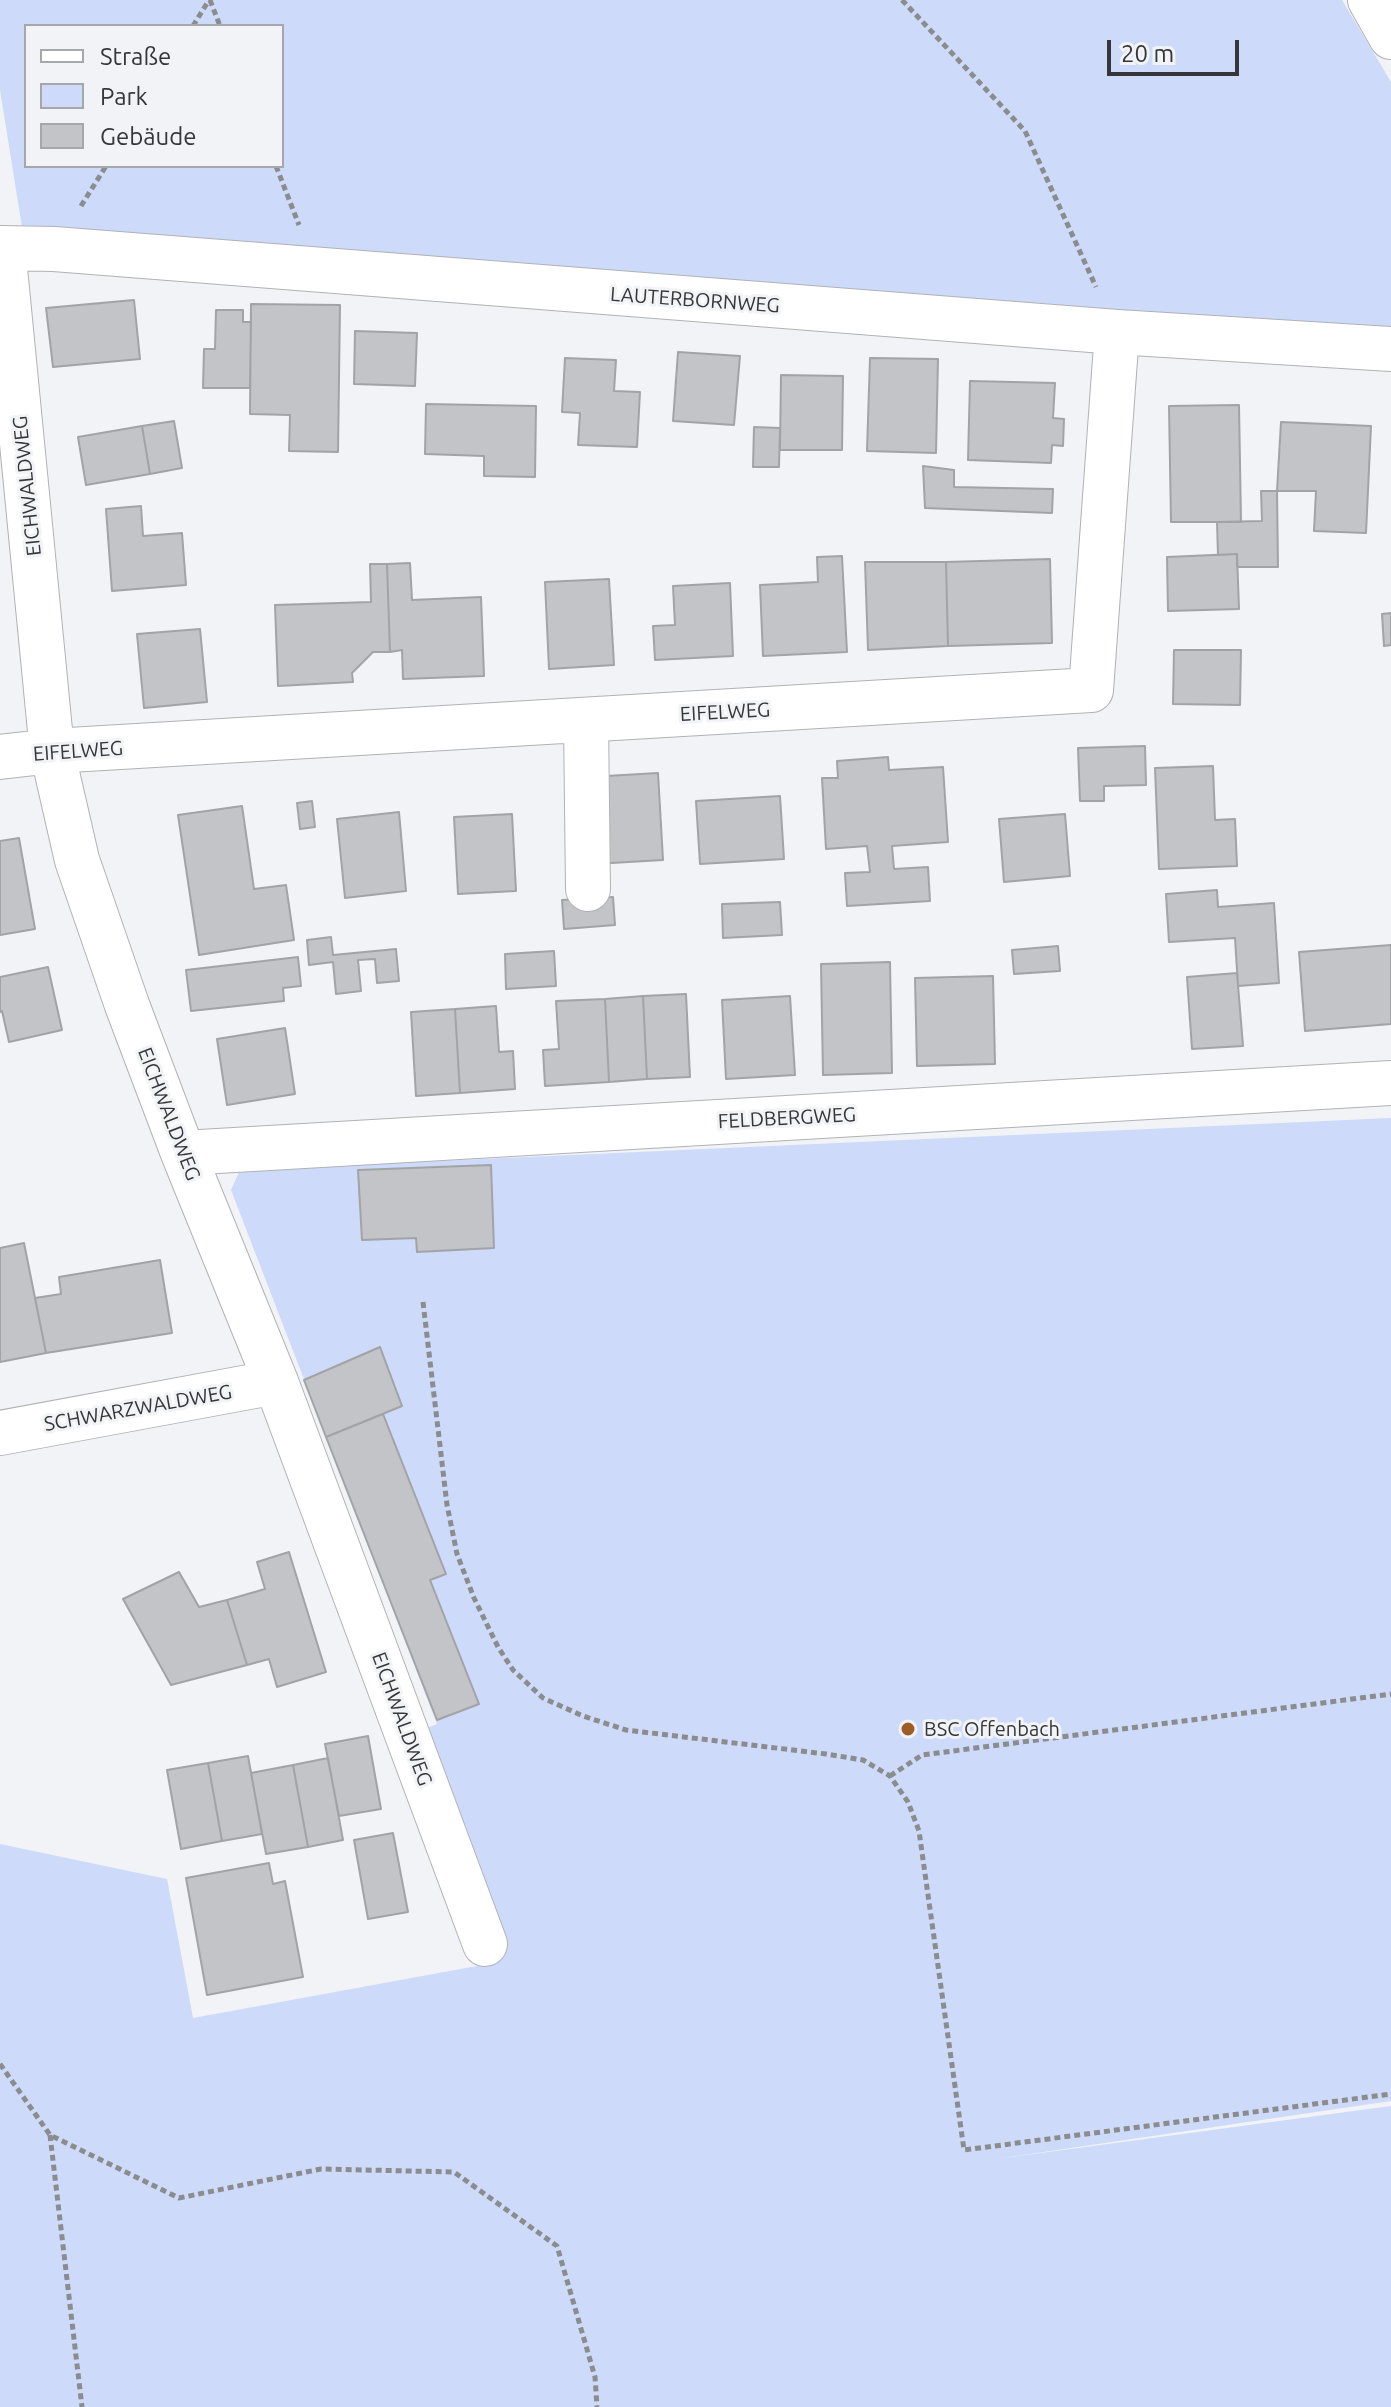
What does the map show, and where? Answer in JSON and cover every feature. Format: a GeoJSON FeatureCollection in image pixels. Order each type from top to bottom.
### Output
{"type":"FeatureCollection","features":[{"type":"Feature","properties":{"kind":"street"},"geometry":{"type":"LineString","coordinates":[[1370,0],[1391,37]]}},
{"type":"Feature","properties":{"kind":"street","name":"LAUTERBORNWEG"},"geometry":{"type":"LineString","coordinates":[[2,248],[54,249],[1117,332],[1391,349]]}},
{"type":"Feature","properties":{"kind":"street","name":"EICHWALDWEG"},"geometry":{"type":"LineString","coordinates":[[2,248],[52,751],[77,860],[127,1005],[276,1382],[485,1944]]}},
{"type":"Feature","properties":{"kind":"street","name":"EIFELWEG"},"geometry":{"type":"LineString","coordinates":[[0,757],[52,751],[1091,690],[1117,332]]}},
{"type":"Feature","properties":{"kind":"street"},"geometry":{"type":"LineString","coordinates":[[586,720],[588,889]]}},
{"type":"Feature","properties":{"kind":"street","name":"FELDBERGWEG"},"geometry":{"type":"LineString","coordinates":[[183,1153],[1391,1083]]}},
{"type":"Feature","properties":{"kind":"street","name":"SCHWARZWALDWEG"},"geometry":{"type":"LineString","coordinates":[[0,1433],[276,1382]]}},
{"type":"Feature","properties":{"kind":"path"},"geometry":{"type":"LineString","coordinates":[[194,24],[210,0]]}},
{"type":"Feature","properties":{"kind":"path"},"geometry":{"type":"LineString","coordinates":[[210,0],[219,24]]}},
{"type":"Feature","properties":{"kind":"path"},"geometry":{"type":"LineString","coordinates":[[902,0],[1025,131],[1117,332]]}},
{"type":"Feature","properties":{"kind":"path"},"geometry":{"type":"LineString","coordinates":[[277,168],[317,271]]}},
{"type":"Feature","properties":{"kind":"path"},"geometry":{"type":"LineString","coordinates":[[423,1302],[447,1505],[457,1554],[474,1598],[513,1670],[543,1698],[583,1716],[626,1730],[863,1760],[890,1776],[908,1802],[919,1831],[964,2150],[1391,2094]]}},
{"type":"Feature","properties":{"kind":"path"},"geometry":{"type":"LineString","coordinates":[[890,1776],[922,1755],[1391,1694]]}},
{"type":"Feature","properties":{"kind":"path"},"geometry":{"type":"LineString","coordinates":[[0,2064],[50,2135],[82,2407]]}},
{"type":"Feature","properties":{"kind":"path"},"geometry":{"type":"LineString","coordinates":[[50,2135],[179,2198],[321,2169],[454,2172],[557,2246],[595,2377],[597,2407]]}},
{"type":"Feature","properties":{"kind":"green space"},"geometry":{"type":"Polygon","coordinates":[[[0,0],[1342,0],[1391,82],[1391,353],[22,227],[0,90],[0,0]]]}},
{"type":"Feature","properties":{"kind":"green space","name":"BSC Offenbach"},"geometry":{"type":"Polygon","coordinates":[[[1391,1118],[1391,2101],[996,2159],[1391,2106],[1391,2407],[0,2407],[0,1844],[167,1879],[193,2018],[477,1966],[503,1955],[415,1733],[437,1724],[231,1190],[240,1170],[1391,1118]]]}},
{"type":"Feature","properties":{"kind":"building"},"geometry":{"type":"Polygon","coordinates":[[[134,300],[140,359],[53,367],[46,308],[134,300]]]}},
{"type":"Feature","properties":{"kind":"building"},"geometry":{"type":"Polygon","coordinates":[[[251,304],[340,305],[338,452],[289,451],[290,415],[250,414],[251,304]]]}},
{"type":"Feature","properties":{"kind":"building"},"geometry":{"type":"Polygon","coordinates":[[[216,310],[243,310],[243,322],[251,322],[250,388],[203,388],[204,349],[215,349],[216,310]]]}},
{"type":"Feature","properties":{"kind":"building"},"geometry":{"type":"Polygon","coordinates":[[[355,331],[417,333],[415,386],[354,384],[355,331]]]}},
{"type":"Feature","properties":{"kind":"building"},"geometry":{"type":"Polygon","coordinates":[[[678,352],[740,356],[734,425],[673,421],[678,352]]]}},
{"type":"Feature","properties":{"kind":"building"},"geometry":{"type":"Polygon","coordinates":[[[565,358],[616,360],[614,391],[640,392],[637,447],[578,445],[580,413],[562,412],[565,358]]]}},
{"type":"Feature","properties":{"kind":"building"},"geometry":{"type":"Polygon","coordinates":[[[870,358],[938,359],[936,453],[867,451],[870,358]]]}},
{"type":"Feature","properties":{"kind":"building"},"geometry":{"type":"Polygon","coordinates":[[[781,375],[843,376],[842,450],[780,450],[781,375]]]}},
{"type":"Feature","properties":{"kind":"building"},"geometry":{"type":"Polygon","coordinates":[[[970,381],[1055,383],[1053,418],[1064,419],[1063,446],[1052,445],[1051,463],[968,460],[970,381]]]}},
{"type":"Feature","properties":{"kind":"building"},"geometry":{"type":"Polygon","coordinates":[[[426,404],[536,406],[535,477],[484,476],[484,456],[425,454],[426,404]]]}},
{"type":"Feature","properties":{"kind":"building"},"geometry":{"type":"Polygon","coordinates":[[[1239,405],[1241,522],[1171,522],[1169,406],[1239,405]]]}},
{"type":"Feature","properties":{"kind":"building"},"geometry":{"type":"Polygon","coordinates":[[[174,421],[182,468],[150,474],[142,426],[174,421]]]}},
{"type":"Feature","properties":{"kind":"building"},"geometry":{"type":"Polygon","coordinates":[[[1281,422],[1371,426],[1366,533],[1314,531],[1316,491],[1277,491],[1281,422]]]}},
{"type":"Feature","properties":{"kind":"building"},"geometry":{"type":"Polygon","coordinates":[[[142,426],[150,474],[86,485],[78,437],[142,426]]]}},
{"type":"Feature","properties":{"kind":"building"},"geometry":{"type":"Polygon","coordinates":[[[754,427],[780,428],[779,467],[753,467],[754,427]]]}},
{"type":"Feature","properties":{"kind":"building"},"geometry":{"type":"Polygon","coordinates":[[[923,466],[954,470],[954,487],[1053,489],[1052,513],[925,508],[923,466]]]}},
{"type":"Feature","properties":{"kind":"building"},"geometry":{"type":"Polygon","coordinates":[[[1261,491],[1277,491],[1278,567],[1237,567],[1237,554],[1218,555],[1217,522],[1262,521],[1261,491]]]}},
{"type":"Feature","properties":{"kind":"building"},"geometry":{"type":"Polygon","coordinates":[[[141,506],[143,536],[182,533],[186,585],[112,591],[106,509],[141,506]]]}},
{"type":"Feature","properties":{"kind":"building"},"geometry":{"type":"Polygon","coordinates":[[[1237,554],[1239,609],[1168,611],[1167,557],[1237,554]]]}},
{"type":"Feature","properties":{"kind":"building"},"geometry":{"type":"Polygon","coordinates":[[[842,556],[847,652],[763,656],[760,585],[818,582],[817,557],[842,556]]]}},
{"type":"Feature","properties":{"kind":"building"},"geometry":{"type":"Polygon","coordinates":[[[1050,559],[1052,643],[948,646],[946,562],[1050,559]]]}},
{"type":"Feature","properties":{"kind":"building"},"geometry":{"type":"Polygon","coordinates":[[[865,562],[946,562],[948,646],[868,650],[865,562]]]}},
{"type":"Feature","properties":{"kind":"building"},"geometry":{"type":"Polygon","coordinates":[[[410,563],[412,600],[481,597],[484,676],[403,679],[402,650],[390,652],[387,564],[410,563]]]}},
{"type":"Feature","properties":{"kind":"building"},"geometry":{"type":"Polygon","coordinates":[[[370,564],[387,564],[390,652],[373,652],[352,673],[353,682],[278,686],[275,605],[371,602],[370,564]]]}},
{"type":"Feature","properties":{"kind":"building"},"geometry":{"type":"Polygon","coordinates":[[[609,579],[614,665],[549,669],[545,582],[609,579]]]}},
{"type":"Feature","properties":{"kind":"building"},"geometry":{"type":"Polygon","coordinates":[[[730,583],[733,656],[655,660],[653,626],[675,625],[673,586],[730,583]]]}},
{"type":"Feature","properties":{"kind":"building"},"geometry":{"type":"Polygon","coordinates":[[[1391,613],[1391,645],[1384,646],[1382,614],[1391,613]]]}},
{"type":"Feature","properties":{"kind":"building"},"geometry":{"type":"Polygon","coordinates":[[[200,629],[207,702],[144,708],[137,634],[200,629]]]}},
{"type":"Feature","properties":{"kind":"building"},"geometry":{"type":"Polygon","coordinates":[[[1174,650],[1241,650],[1240,705],[1173,704],[1174,650]]]}},
{"type":"Feature","properties":{"kind":"building"},"geometry":{"type":"Polygon","coordinates":[[[1145,746],[1146,785],[1104,786],[1104,801],[1080,801],[1078,748],[1145,746]]]}},
{"type":"Feature","properties":{"kind":"building"},"geometry":{"type":"Polygon","coordinates":[[[888,757],[889,770],[943,767],[948,842],[892,846],[894,869],[928,867],[930,901],[847,906],[845,873],[870,872],[867,846],[826,849],[822,778],[838,778],[837,761],[888,757]]]}},
{"type":"Feature","properties":{"kind":"building"},"geometry":{"type":"Polygon","coordinates":[[[1213,766],[1215,820],[1235,819],[1237,866],[1159,869],[1155,768],[1213,766]]]}},
{"type":"Feature","properties":{"kind":"building"},"geometry":{"type":"Polygon","coordinates":[[[658,773],[663,860],[594,864],[589,777],[658,773]]]}},
{"type":"Feature","properties":{"kind":"building"},"geometry":{"type":"Polygon","coordinates":[[[780,796],[784,859],[700,864],[696,801],[780,796]]]}},
{"type":"Feature","properties":{"kind":"building"},"geometry":{"type":"Polygon","coordinates":[[[312,801],[315,827],[300,829],[297,803],[312,801]]]}},
{"type":"Feature","properties":{"kind":"building"},"geometry":{"type":"Polygon","coordinates":[[[242,806],[254,889],[286,885],[294,940],[199,955],[178,815],[242,806]]]}},
{"type":"Feature","properties":{"kind":"building"},"geometry":{"type":"Polygon","coordinates":[[[399,812],[406,891],[345,898],[337,819],[399,812]]]}},
{"type":"Feature","properties":{"kind":"building"},"geometry":{"type":"Polygon","coordinates":[[[512,814],[516,891],[458,894],[454,817],[512,814]]]}},
{"type":"Feature","properties":{"kind":"building"},"geometry":{"type":"Polygon","coordinates":[[[1065,814],[1070,876],[1004,882],[999,819],[1065,814]]]}},
{"type":"Feature","properties":{"kind":"building"},"geometry":{"type":"Polygon","coordinates":[[[19,838],[35,929],[0,935],[0,841],[19,838]]]}},
{"type":"Feature","properties":{"kind":"building"},"geometry":{"type":"Polygon","coordinates":[[[1217,890],[1218,907],[1274,903],[1279,983],[1238,986],[1235,938],[1169,942],[1166,894],[1217,890]]]}},
{"type":"Feature","properties":{"kind":"building"},"geometry":{"type":"Polygon","coordinates":[[[613,897],[615,925],[564,929],[562,900],[613,897]]]}},
{"type":"Feature","properties":{"kind":"building"},"geometry":{"type":"Polygon","coordinates":[[[780,902],[782,935],[723,938],[722,904],[780,902]]]}},
{"type":"Feature","properties":{"kind":"building"},"geometry":{"type":"Polygon","coordinates":[[[331,937],[333,955],[396,949],[399,981],[377,983],[375,959],[358,960],[361,991],[336,994],[333,962],[309,965],[307,940],[331,937]]]}},
{"type":"Feature","properties":{"kind":"building"},"geometry":{"type":"Polygon","coordinates":[[[1391,945],[1391,1024],[1305,1031],[1299,952],[1391,945]]]}},
{"type":"Feature","properties":{"kind":"building"},"geometry":{"type":"Polygon","coordinates":[[[1058,946],[1060,971],[1014,974],[1012,950],[1058,946]]]}},
{"type":"Feature","properties":{"kind":"building"},"geometry":{"type":"Polygon","coordinates":[[[554,951],[556,986],[506,989],[505,954],[554,951]]]}},
{"type":"Feature","properties":{"kind":"building"},"geometry":{"type":"Polygon","coordinates":[[[298,957],[301,986],[283,988],[284,1001],[191,1011],[186,970],[298,957]]]}},
{"type":"Feature","properties":{"kind":"building"},"geometry":{"type":"Polygon","coordinates":[[[890,962],[892,1073],[823,1075],[821,964],[890,962]]]}},
{"type":"Feature","properties":{"kind":"building"},"geometry":{"type":"Polygon","coordinates":[[[48,967],[62,1030],[9,1042],[0,1012],[0,977],[48,967]]]}},
{"type":"Feature","properties":{"kind":"building"},"geometry":{"type":"Polygon","coordinates":[[[1237,973],[1243,1046],[1192,1049],[1187,977],[1237,973]]]}},
{"type":"Feature","properties":{"kind":"building"},"geometry":{"type":"Polygon","coordinates":[[[993,976],[995,1064],[917,1066],[915,978],[993,976]]]}},
{"type":"Feature","properties":{"kind":"building"},"geometry":{"type":"Polygon","coordinates":[[[686,994],[690,1077],[647,1079],[643,996],[686,994]]]}},
{"type":"Feature","properties":{"kind":"building"},"geometry":{"type":"Polygon","coordinates":[[[643,996],[647,1079],[609,1082],[605,999],[643,996]]]}},
{"type":"Feature","properties":{"kind":"building"},"geometry":{"type":"Polygon","coordinates":[[[790,996],[795,1075],[726,1079],[722,1000],[790,996]]]}},
{"type":"Feature","properties":{"kind":"building"},"geometry":{"type":"Polygon","coordinates":[[[605,999],[609,1082],[545,1086],[543,1050],[559,1049],[556,1001],[605,999]]]}},
{"type":"Feature","properties":{"kind":"building"},"geometry":{"type":"Polygon","coordinates":[[[496,1006],[499,1052],[513,1051],[515,1089],[460,1093],[455,1009],[496,1006]]]}},
{"type":"Feature","properties":{"kind":"building"},"geometry":{"type":"Polygon","coordinates":[[[455,1009],[460,1093],[416,1096],[411,1012],[455,1009]]]}},
{"type":"Feature","properties":{"kind":"building"},"geometry":{"type":"Polygon","coordinates":[[[285,1028],[295,1094],[227,1105],[217,1039],[285,1028]]]}},
{"type":"Feature","properties":{"kind":"building"},"geometry":{"type":"Polygon","coordinates":[[[491,1165],[494,1248],[417,1252],[416,1238],[362,1240],[358,1170],[491,1165]]]}},
{"type":"Feature","properties":{"kind":"building"},"geometry":{"type":"Polygon","coordinates":[[[24,1243],[46,1353],[0,1362],[0,1248],[24,1243]]]}},
{"type":"Feature","properties":{"kind":"building"},"geometry":{"type":"Polygon","coordinates":[[[160,1260],[172,1333],[46,1353],[35,1298],[61,1294],[59,1277],[160,1260]]]}},
{"type":"Feature","properties":{"kind":"building"},"geometry":{"type":"Polygon","coordinates":[[[380,1347],[402,1406],[326,1437],[304,1380],[380,1347]]]}},
{"type":"Feature","properties":{"kind":"building"},"geometry":{"type":"Polygon","coordinates":[[[383,1414],[446,1574],[430,1580],[479,1704],[437,1720],[326,1437],[383,1414]]]}},
{"type":"Feature","properties":{"kind":"building"},"geometry":{"type":"Polygon","coordinates":[[[289,1552],[326,1672],[277,1687],[269,1659],[247,1665],[227,1600],[265,1589],[257,1562],[289,1552]]]}},
{"type":"Feature","properties":{"kind":"building"},"geometry":{"type":"Polygon","coordinates":[[[179,1572],[199,1607],[227,1600],[247,1665],[171,1685],[123,1599],[179,1572]]]}},
{"type":"Feature","properties":{"kind":"building"},"geometry":{"type":"Polygon","coordinates":[[[368,1736],[381,1809],[339,1816],[325,1744],[368,1736]]]}},
{"type":"Feature","properties":{"kind":"building"},"geometry":{"type":"Polygon","coordinates":[[[248,1756],[262,1834],[222,1841],[208,1763],[248,1756]]]}},
{"type":"Feature","properties":{"kind":"building"},"geometry":{"type":"Polygon","coordinates":[[[328,1758],[343,1840],[308,1847],[293,1765],[328,1758]]]}},
{"type":"Feature","properties":{"kind":"building"},"geometry":{"type":"Polygon","coordinates":[[[208,1763],[222,1841],[181,1849],[167,1770],[208,1763]]]}},
{"type":"Feature","properties":{"kind":"building"},"geometry":{"type":"Polygon","coordinates":[[[293,1765],[308,1847],[266,1854],[251,1773],[293,1765]]]}},
{"type":"Feature","properties":{"kind":"building"},"geometry":{"type":"Polygon","coordinates":[[[393,1833],[408,1912],[368,1919],[354,1840],[393,1833]]]}},
{"type":"Feature","properties":{"kind":"building"},"geometry":{"type":"Polygon","coordinates":[[[269,1863],[273,1884],[285,1881],[303,1977],[207,1995],[186,1878],[269,1863]]]}},
{"type":"Feature","properties":{"kind":"place","name":"BSC Offenbach"},"geometry":{"type":"Point","coordinates":[908,1729]}}]}
